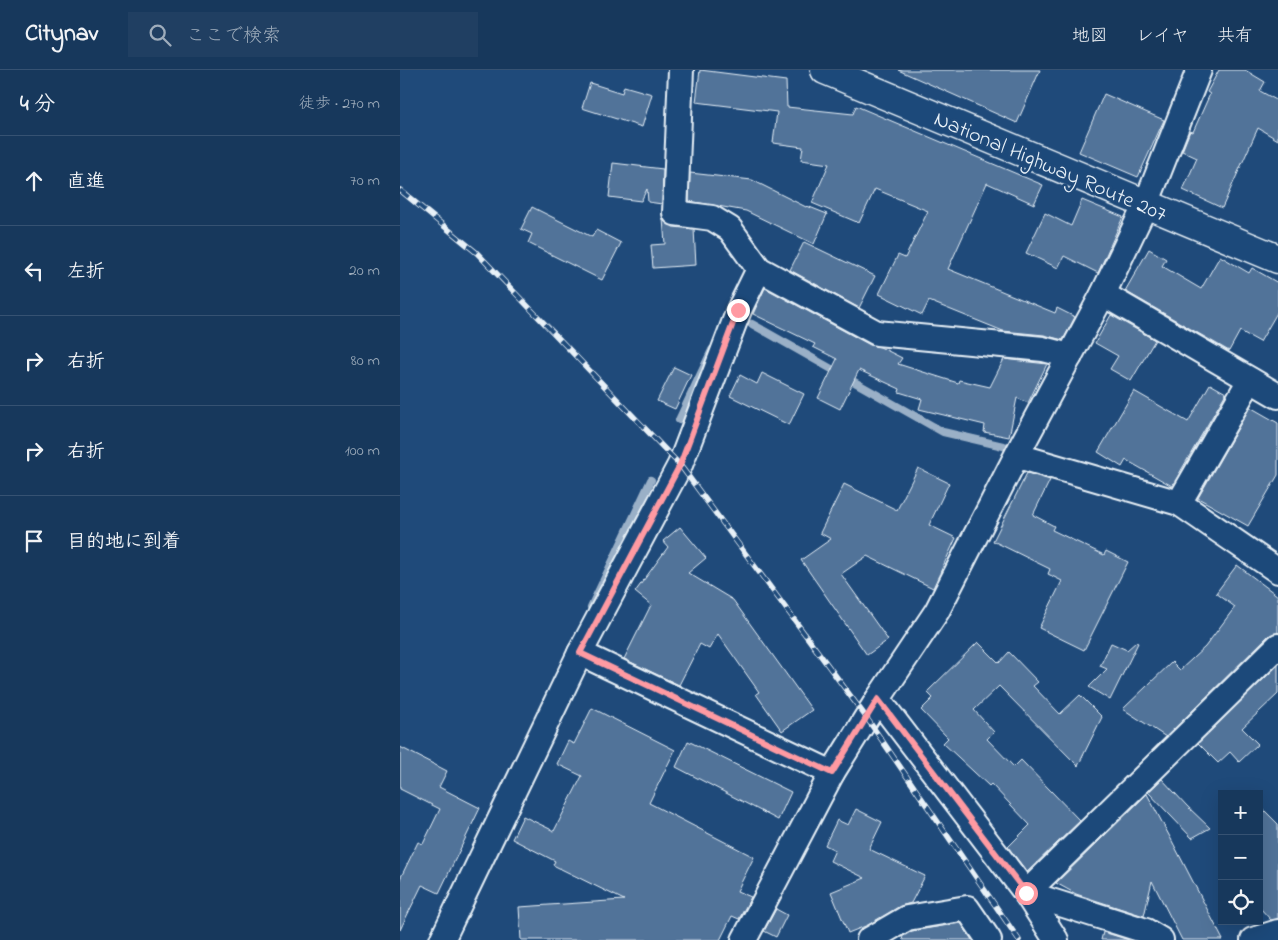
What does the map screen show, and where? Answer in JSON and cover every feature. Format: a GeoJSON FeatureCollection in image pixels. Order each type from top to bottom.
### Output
{"type":"FeatureCollection","features":[{"type":"Feature","properties":{"kind":"highway","name":"National Highway Route 207"},"geometry":{"type":"LineString","coordinates":[[825,70],[1278,259]]}},
{"type":"Feature","properties":{"kind":"street"},"geometry":{"type":"LineString","coordinates":[[681,70],[676,213],[712,218],[730,229],[759,269],[877,333],[1043,349],[1070,356]]}},
{"type":"Feature","properties":{"kind":"street"},"geometry":{"type":"LineString","coordinates":[[744,940],[832,773],[878,699],[937,611],[1020,450],[1104,294],[1146,204],[1199,70]]}},
{"type":"Feature","properties":{"kind":"street"},"geometry":{"type":"LineString","coordinates":[[442,940],[580,653],[680,465],[738,310],[759,269]]}},
{"type":"Feature","properties":{"kind":"street"},"geometry":{"type":"LineString","coordinates":[[1104,294],[1278,396]]}},
{"type":"Feature","properties":{"kind":"street"},"geometry":{"type":"LineString","coordinates":[[1182,498],[1250,380]]}},
{"type":"Feature","properties":{"kind":"street"},"geometry":{"type":"LineString","coordinates":[[1020,450],[1182,498],[1278,570]]}},
{"type":"Feature","properties":{"kind":"street"},"geometry":{"type":"LineString","coordinates":[[1026,893],[1278,646]]}},
{"type":"Feature","properties":{"kind":"street"},"geometry":{"type":"LineString","coordinates":[[580,653],[832,773]]}},
{"type":"Feature","properties":{"kind":"street"},"geometry":{"type":"LineString","coordinates":[[878,699],[1026,893],[1056,940]]}},
{"type":"Feature","properties":{"kind":"street"},"geometry":{"type":"LineString","coordinates":[[1026,893],[1146,931],[1161,940]]}},
{"type":"Feature","properties":{"kind":"street"},"geometry":{"type":"LineString","coordinates":[[869,940],[907,918],[967,908],[989,940]]}},
{"type":"Feature","properties":{"kind":"street"},"geometry":{"type":"LineString","coordinates":[[1253,940],[1278,932]]}},
{"type":"Feature","properties":{"kind":"building"},"geometry":{"type":"Polygon","coordinates":[[[700,70],[786,81],[787,107],[853,114],[856,106],[1043,185],[1034,204],[987,183],[948,269],[1055,313],[1057,308],[1075,317],[1063,340],[1044,335],[1003,331],[929,301],[922,315],[879,294],[898,255],[905,258],[928,211],[875,189],[859,223],[812,203],[829,164],[801,160],[803,147],[773,143],[777,112],[696,102],[700,70]]]}},
{"type":"Feature","properties":{"kind":"building"},"geometry":{"type":"Polygon","coordinates":[[[898,70],[1040,70],[1017,123],[898,70]]]}},
{"type":"Feature","properties":{"kind":"building"},"geometry":{"type":"Polygon","coordinates":[[[1219,70],[1245,70],[1265,82],[1260,91],[1278,101],[1278,140],[1258,128],[1222,208],[1183,190],[1197,158],[1182,151],[1190,131],[1193,132],[1210,94],[1207,92],[1219,70]]]}},
{"type":"Feature","properties":{"kind":"building"},"geometry":{"type":"Polygon","coordinates":[[[590,83],[622,93],[624,86],[652,94],[642,127],[582,108],[590,83]]]}},
{"type":"Feature","properties":{"kind":"building"},"geometry":{"type":"Polygon","coordinates":[[[1104,94],[1164,120],[1138,177],[1079,152],[1104,94]]]}},
{"type":"Feature","properties":{"kind":"building"},"geometry":{"type":"Polygon","coordinates":[[[613,163],[663,169],[662,204],[648,202],[647,189],[641,201],[609,197],[613,163]]]}},
{"type":"Feature","properties":{"kind":"building"},"geometry":{"type":"Polygon","coordinates":[[[690,173],[752,180],[806,207],[827,214],[814,244],[746,211],[689,201],[690,173]]]}},
{"type":"Feature","properties":{"kind":"building"},"geometry":{"type":"Polygon","coordinates":[[[1082,200],[1123,217],[1098,273],[1064,256],[1058,268],[1026,253],[1045,213],[1071,226],[1082,200]]]}},
{"type":"Feature","properties":{"kind":"building"},"geometry":{"type":"Polygon","coordinates":[[[532,207],[592,237],[596,230],[621,243],[602,280],[528,243],[532,234],[521,229],[532,207]]]}},
{"type":"Feature","properties":{"kind":"building"},"geometry":{"type":"Polygon","coordinates":[[[663,219],[673,227],[694,229],[696,265],[653,268],[651,245],[665,244],[663,219]]]}},
{"type":"Feature","properties":{"kind":"building"},"geometry":{"type":"Polygon","coordinates":[[[804,242],[875,276],[859,308],[790,270],[804,242]]]}},
{"type":"Feature","properties":{"kind":"building"},"geometry":{"type":"Polygon","coordinates":[[[1149,249],[1166,259],[1162,266],[1201,289],[1220,256],[1249,273],[1252,268],[1278,283],[1278,311],[1260,342],[1240,331],[1229,351],[1125,291],[1149,249]]]}},
{"type":"Feature","properties":{"kind":"building"},"geometry":{"type":"Polygon","coordinates":[[[765,288],[870,345],[880,347],[902,358],[898,364],[958,383],[959,380],[990,387],[1004,359],[1047,364],[1028,403],[1017,398],[1009,437],[984,432],[985,425],[919,409],[922,399],[899,392],[900,389],[859,370],[840,409],[818,398],[837,359],[813,347],[815,344],[753,314],[765,288]]]}},
{"type":"Feature","properties":{"kind":"building"},"geometry":{"type":"Polygon","coordinates":[[[1111,315],[1155,340],[1131,381],[1110,369],[1118,356],[1095,343],[1111,315]]]}},
{"type":"Feature","properties":{"kind":"building"},"geometry":{"type":"Polygon","coordinates":[[[674,367],[691,375],[675,409],[657,401],[674,367]]]}},
{"type":"Feature","properties":{"kind":"building"},"geometry":{"type":"Polygon","coordinates":[[[762,373],[804,394],[789,425],[730,396],[740,375],[757,384],[762,373]]]}},
{"type":"Feature","properties":{"kind":"building"},"geometry":{"type":"Polygon","coordinates":[[[1210,384],[1226,393],[1172,486],[1126,460],[1122,467],[1098,452],[1134,391],[1188,422],[1210,384]]]}},
{"type":"Feature","properties":{"kind":"building"},"geometry":{"type":"Polygon","coordinates":[[[1250,407],[1278,423],[1278,475],[1248,526],[1198,498],[1250,407]]]}},
{"type":"Feature","properties":{"kind":"building"},"geometry":{"type":"Polygon","coordinates":[[[918,468],[949,483],[929,525],[956,538],[933,588],[867,556],[841,574],[888,640],[867,655],[801,560],[831,539],[820,533],[844,484],[897,510],[918,468]]]}},
{"type":"Feature","properties":{"kind":"building"},"geometry":{"type":"Polygon","coordinates":[[[1027,473],[1050,480],[1033,515],[1054,526],[1052,530],[1104,555],[1106,551],[1128,562],[1084,650],[1039,628],[1062,581],[1048,574],[1050,569],[993,541],[1027,473]]]}},
{"type":"Feature","properties":{"kind":"building"},"geometry":{"type":"Polygon","coordinates":[[[680,527],[706,558],[688,573],[733,600],[812,710],[782,731],[756,694],[759,692],[718,634],[709,649],[700,644],[679,685],[624,659],[651,605],[635,592],[668,547],[663,541],[680,527]]]}},
{"type":"Feature","properties":{"kind":"building"},"geometry":{"type":"Polygon","coordinates":[[[1237,565],[1278,596],[1278,633],[1268,636],[1166,737],[1123,709],[1172,662],[1180,670],[1205,647],[1235,607],[1216,593],[1237,565]]]}},
{"type":"Feature","properties":{"kind":"building"},"geometry":{"type":"Polygon","coordinates":[[[978,642],[999,663],[1009,652],[1038,682],[1033,686],[1060,714],[1080,695],[1102,717],[1078,766],[999,686],[974,710],[994,732],[987,739],[1014,767],[1021,760],[1080,821],[1027,872],[1008,847],[1030,825],[991,784],[989,786],[943,743],[948,738],[921,710],[933,698],[927,692],[978,642]]]}},
{"type":"Feature","properties":{"kind":"building"},"geometry":{"type":"Polygon","coordinates":[[[1136,642],[1138,643],[1110,700],[1089,687],[1107,669],[1100,666],[1111,643],[1127,650],[1136,642]]]}},
{"type":"Feature","properties":{"kind":"building"},"geometry":{"type":"Polygon","coordinates":[[[1278,665],[1278,694],[1242,728],[1258,744],[1239,762],[1230,752],[1218,763],[1198,743],[1278,665]]]}},
{"type":"Feature","properties":{"kind":"building"},"geometry":{"type":"Polygon","coordinates":[[[592,708],[675,750],[649,803],[754,857],[737,891],[751,897],[739,919],[732,916],[720,940],[521,940],[519,907],[624,900],[553,865],[555,861],[512,839],[523,816],[554,831],[582,776],[557,764],[568,741],[574,744],[592,708]]]}},
{"type":"Feature","properties":{"kind":"building"},"geometry":{"type":"Polygon","coordinates":[[[688,741],[791,792],[778,820],[676,767],[688,741]]]}},
{"type":"Feature","properties":{"kind":"building"},"geometry":{"type":"Polygon","coordinates":[[[400,747],[447,771],[439,787],[480,808],[439,893],[422,885],[400,930],[400,879],[418,842],[423,844],[440,809],[400,789],[400,747]]]}},
{"type":"Feature","properties":{"kind":"building"},"geometry":{"type":"Polygon","coordinates":[[[1162,779],[1210,828],[1192,838],[1148,792],[1162,779]]]}},
{"type":"Feature","properties":{"kind":"building"},"geometry":{"type":"Polygon","coordinates":[[[1147,794],[1223,940],[1182,940],[1152,881],[1144,916],[1076,894],[1056,883],[1147,794]]]}},
{"type":"Feature","properties":{"kind":"building"},"geometry":{"type":"Polygon","coordinates":[[[856,809],[882,822],[869,849],[925,876],[911,903],[900,906],[868,925],[848,933],[831,892],[865,878],[830,861],[835,850],[825,845],[837,820],[848,825],[856,809]]]}},
{"type":"Feature","properties":{"kind":"building"},"geometry":{"type":"Polygon","coordinates":[[[1263,809],[1278,824],[1278,919],[1271,920],[1263,911],[1263,809]]]}},
{"type":"Feature","properties":{"kind":"building"},"geometry":{"type":"Polygon","coordinates":[[[776,909],[787,915],[776,937],[764,931],[776,909]]]}},
{"type":"Feature","properties":{"kind":"building"},"geometry":{"type":"Polygon","coordinates":[[[961,923],[972,940],[903,940],[902,937],[912,931],[961,923]]]}},
{"type":"Feature","properties":{"kind":"building"},"geometry":{"type":"Polygon","coordinates":[[[1103,932],[1129,940],[1101,940],[1103,932]]]}},
{"type":"Feature","properties":{"kind":"waterway"},"geometry":{"type":"LineString","coordinates":[[752,324],[943,432],[1016,449]]}},
{"type":"Feature","properties":{"kind":"waterway"},"geometry":{"type":"LineString","coordinates":[[679,420],[712,350]]}},
{"type":"Feature","properties":{"kind":"waterway"},"geometry":{"type":"LineString","coordinates":[[591,607],[651,480]]}},
{"type":"Feature","properties":{"kind":"railway"},"geometry":{"type":"LineString","coordinates":[[400,190],[477,253],[680,465],[866,717],[1019,940]]}},
{"type":"Feature","properties":{"kind":"route"},"geometry":{"type":"LineString","coordinates":[[738,310],[680,465],[580,653],[832,773],[878,699],[1026,893]]}}]}
